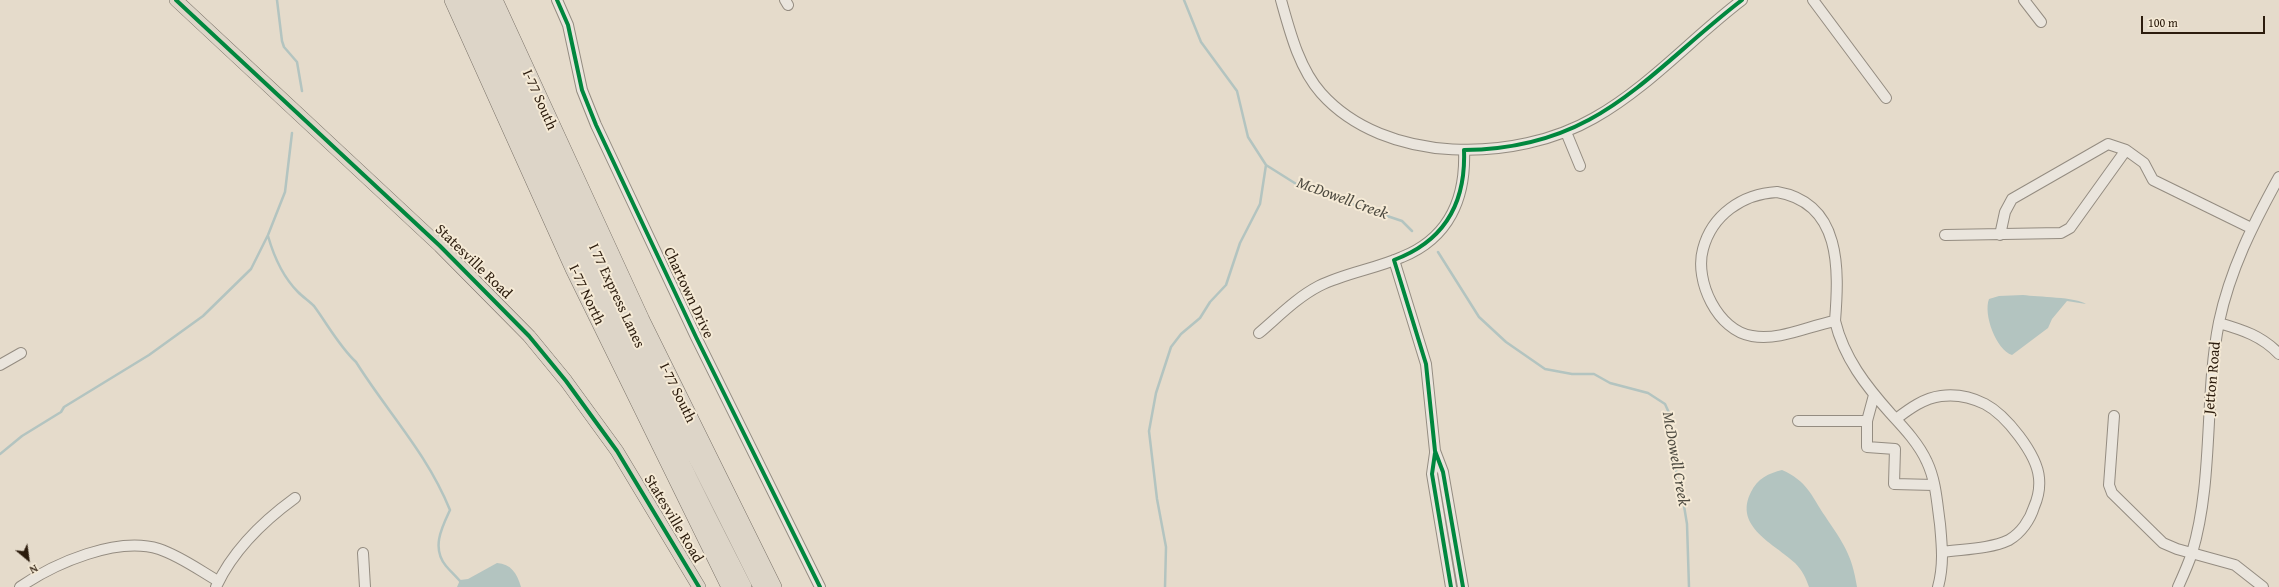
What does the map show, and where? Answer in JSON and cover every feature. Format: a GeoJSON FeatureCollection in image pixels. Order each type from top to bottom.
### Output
{"type":"FeatureCollection","features":[{"type":"Feature","properties":{"kind":"highway","name":"I-77 North"},"geometry":{"type":"LineString","coordinates":[[452,0],[542,201],[628,382],[729,587]]}},
{"type":"Feature","properties":{"kind":"highway","name":"I 77 Express Lanes"},"geometry":{"type":"LineString","coordinates":[[466,0],[597,286],[744,587]]}},
{"type":"Feature","properties":{"kind":"highway","name":"I 77 Express Lanes"},"geometry":{"type":"LineString","coordinates":[[480,0],[633,333],[761,587]]}},
{"type":"Feature","properties":{"kind":"highway","name":"I-77 South"},"geometry":{"type":"LineString","coordinates":[[494,0],[642,320],[774,587]]}},
{"type":"Feature","properties":{"kind":"highway"},"geometry":{"type":"LineString","coordinates":[[597,286],[628,382]]}},
{"type":"Feature","properties":{"kind":"main road","name":"Statesville Road"},"geometry":{"type":"LineString","coordinates":[[176,0],[443,249],[529,336],[570,386],[617,451],[699,587]]}},
{"type":"Feature","properties":{"kind":"street","name":"Chartown Drive"},"geometry":{"type":"LineString","coordinates":[[557,0],[568,25],[582,90],[596,125],[696,337],[820,587]]}},
{"type":"Feature","properties":{"kind":"street"},"geometry":{"type":"LineString","coordinates":[[1281,0],[1298,53],[1310,78],[1322,94],[1348,117],[1369,129],[1408,142],[1440,148],[1464,150],[1514,146],[1566,132],[1592,120],[1624,99],[1742,0]]}},
{"type":"Feature","properties":{"kind":"street"},"geometry":{"type":"LineString","coordinates":[[1813,0],[1886,98]]}},
{"type":"Feature","properties":{"kind":"street"},"geometry":{"type":"LineString","coordinates":[[2024,0],[2041,22]]}},
{"type":"Feature","properties":{"kind":"street"},"geometry":{"type":"LineString","coordinates":[[1566,132],[1580,166]]}},
{"type":"Feature","properties":{"kind":"street"},"geometry":{"type":"LineString","coordinates":[[2000,234],[2005,212],[2012,199],[2108,144],[2126,150],[2144,163],[2153,180],[2252,228]]}},
{"type":"Feature","properties":{"kind":"street"},"geometry":{"type":"LineString","coordinates":[[1259,333],[1297,300],[1318,287],[1337,278],[1394,260],[1415,251],[1428,242],[1448,220],[1463,182],[1464,150]]}},
{"type":"Feature","properties":{"kind":"street"},"geometry":{"type":"LineString","coordinates":[[1945,235],[2061,234],[2070,228],[2126,150]]}},
{"type":"Feature","properties":{"kind":"street","name":"Jetton Road"},"geometry":{"type":"LineString","coordinates":[[2178,587],[2192,553],[2204,485],[2219,323],[2236,263],[2252,228],[2279,177]]}},
{"type":"Feature","properties":{"kind":"street"},"geometry":{"type":"LineString","coordinates":[[1835,321],[1788,334],[1760,337],[1749,336],[1723,321],[1711,303],[1702,268],[1702,251],[1706,239],[1718,219],[1741,201],[1765,193],[1786,194],[1805,202],[1822,222],[1834,244],[1837,266],[1835,321],[1847,355],[1874,394],[1920,450],[1927,462],[1934,484],[1943,552],[1943,565],[1938,587]]}},
{"type":"Feature","properties":{"kind":"street"},"geometry":{"type":"LineString","coordinates":[[1394,260],[1426,364],[1435,451],[1432,474],[1451,587]]}},
{"type":"Feature","properties":{"kind":"street"},"geometry":{"type":"LineString","coordinates":[[2219,323],[2250,332],[2269,344],[2279,354]]}},
{"type":"Feature","properties":{"kind":"street"},"geometry":{"type":"LineString","coordinates":[[0,365],[21,353]]}},
{"type":"Feature","properties":{"kind":"street"},"geometry":{"type":"LineString","coordinates":[[1874,394],[1867,421],[1867,447],[1895,449],[1894,484],[1934,484]]}},
{"type":"Feature","properties":{"kind":"street"},"geometry":{"type":"LineString","coordinates":[[1896,419],[1922,402],[1934,398],[1955,395],[1965,397],[1986,404],[2006,422],[2024,443],[2036,465],[2040,485],[2038,498],[2032,513],[2018,533],[2009,540],[1998,544],[1943,552]]}},
{"type":"Feature","properties":{"kind":"street"},"geometry":{"type":"LineString","coordinates":[[2114,416],[2109,485],[2112,493],[2163,543],[2235,565],[2263,587]]}},
{"type":"Feature","properties":{"kind":"street"},"geometry":{"type":"LineString","coordinates":[[1798,421],[1867,421]]}},
{"type":"Feature","properties":{"kind":"street"},"geometry":{"type":"LineString","coordinates":[[1435,451],[1443,472],[1463,587]]}},
{"type":"Feature","properties":{"kind":"street"},"geometry":{"type":"LineString","coordinates":[[20,587],[44,573],[91,553],[131,546],[152,547],[166,551],[217,584],[246,541],[260,527],[295,498]]}},
{"type":"Feature","properties":{"kind":"street"},"geometry":{"type":"LineString","coordinates":[[363,554],[365,587]]}},
{"type":"Feature","properties":{"kind":"shaded area"},"geometry":{"type":"Polygon","coordinates":[[[2023,295],[2074,300],[2086,304],[2067,301],[2052,319],[2048,328],[2012,355],[2006,352],[2001,346],[1992,331],[1988,313],[1989,299],[1999,296],[2023,295]]]}},
{"type":"Feature","properties":{"kind":"shaded area"},"geometry":{"type":"Polygon","coordinates":[[[1782,470],[1797,479],[1808,489],[1837,534],[1846,549],[1857,587],[1809,587],[1804,574],[1795,563],[1759,534],[1752,525],[1747,515],[1747,504],[1751,492],[1764,477],[1782,470]]]}},
{"type":"Feature","properties":{"kind":"shaded area"},"geometry":{"type":"Polygon","coordinates":[[[497,563],[506,565],[513,570],[518,577],[521,587],[457,587],[460,580],[468,579],[497,563]]]}},
{"type":"Feature","properties":{"kind":"waterway"},"geometry":{"type":"LineString","coordinates":[[277,0],[282,41],[284,47],[297,62],[302,91]]}},
{"type":"Feature","properties":{"kind":"waterway","name":"McDowell Creek"},"geometry":{"type":"LineString","coordinates":[[1184,0],[1201,42],[1237,91],[1248,137],[1266,165],[1301,187],[1402,221],[1412,231]]}},
{"type":"Feature","properties":{"kind":"waterway"},"geometry":{"type":"LineString","coordinates":[[0,454],[22,436],[61,412],[64,407],[149,355],[203,316],[251,269],[268,235],[285,192],[292,133]]}},
{"type":"Feature","properties":{"kind":"waterway"},"geometry":{"type":"LineString","coordinates":[[1165,587],[1166,547],[1157,499],[1149,431],[1156,393],[1171,347],[1181,334],[1200,318],[1210,302],[1226,285],[1240,243],[1260,204],[1266,165]]}},
{"type":"Feature","properties":{"kind":"waterway"},"geometry":{"type":"LineString","coordinates":[[268,236],[276,259],[287,279],[292,286],[314,306],[339,342],[356,362],[419,452],[441,489],[450,510],[441,530],[439,538],[439,552],[446,566],[465,587]]}},
{"type":"Feature","properties":{"kind":"waterway","name":"McDowell Creek"},"geometry":{"type":"LineString","coordinates":[[1438,252],[1479,317],[1506,342],[1545,369],[1572,374],[1594,374],[1610,383],[1648,393],[1665,404],[1670,415],[1677,478],[1687,524],[1689,587]]}},
{"type":"Feature","properties":{"kind":"cycle path"},"geometry":{"type":"LineString","coordinates":[[176,0],[440,246],[529,336],[566,381],[617,451],[699,587]]}},
{"type":"Feature","properties":{"kind":"cycle path"},"geometry":{"type":"LineString","coordinates":[[557,0],[568,25],[582,90],[596,125],[696,337],[820,587]]}},
{"type":"Feature","properties":{"kind":"cycle path"},"geometry":{"type":"LineString","coordinates":[[1463,587],[1443,472],[1435,451],[1426,364],[1394,260],[1412,252],[1427,242],[1439,231],[1449,217],[1456,203],[1461,186],[1464,169],[1464,150],[1510,146],[1550,137],[1586,122],[1647,80],[1742,0]]}},
{"type":"Feature","properties":{"kind":"cycle path"},"geometry":{"type":"LineString","coordinates":[[1435,453],[1432,474],[1451,587]]}}]}
